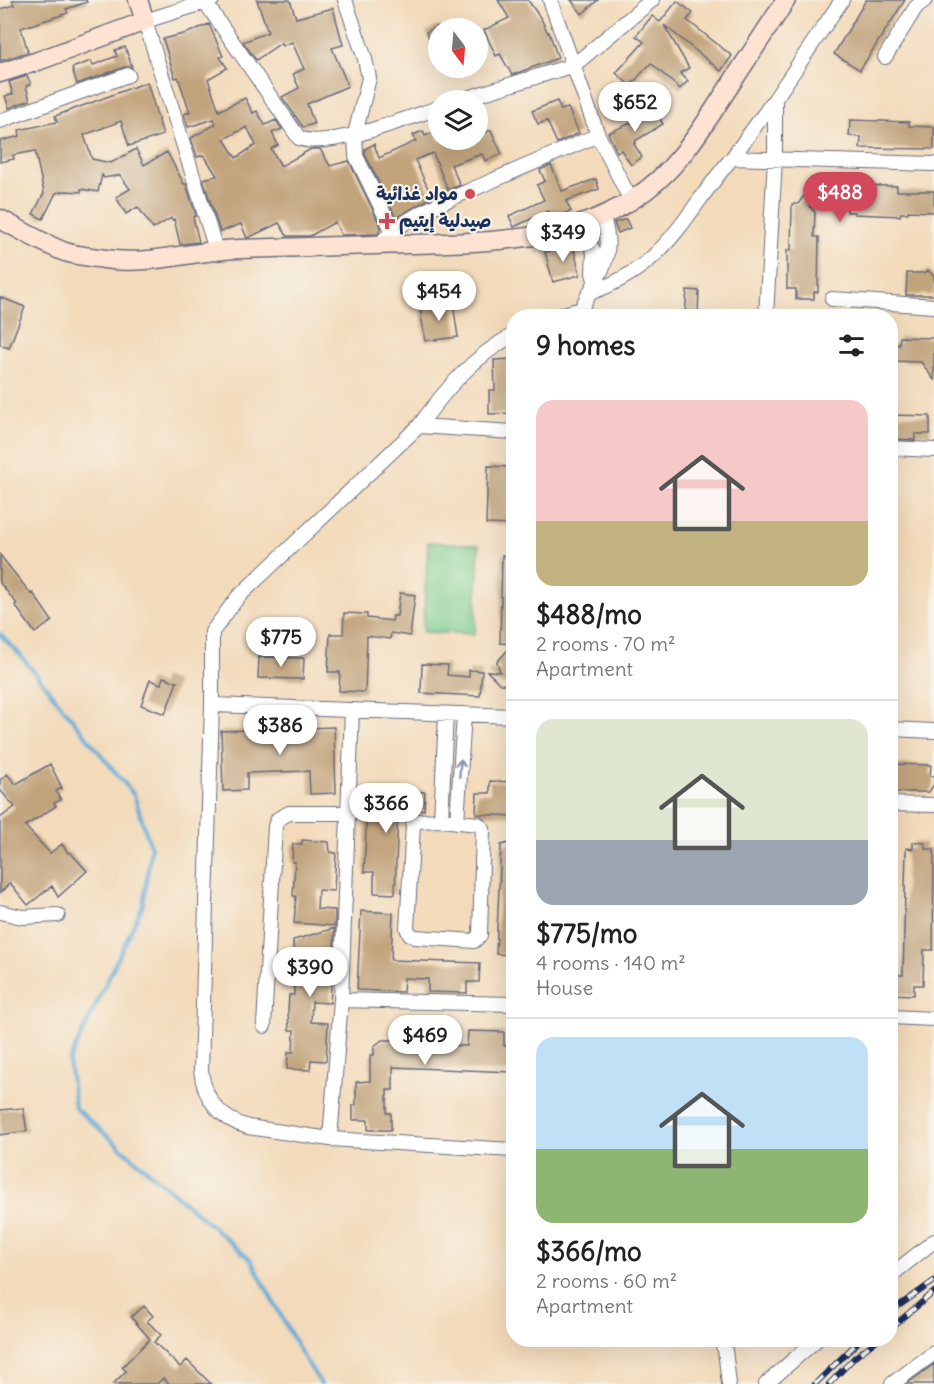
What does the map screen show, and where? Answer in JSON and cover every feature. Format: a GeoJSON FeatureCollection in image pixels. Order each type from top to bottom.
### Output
{"type":"FeatureCollection","features":[{"type":"Feature","properties":{"kind":"street"},"geometry":{"type":"LineString","coordinates":[[138,0],[216,250]]}},
{"type":"Feature","properties":{"kind":"street"},"geometry":{"type":"LineString","coordinates":[[345,0],[369,78],[355,134],[356,156],[392,230]]}},
{"type":"Feature","properties":{"kind":"street"},"geometry":{"type":"LineString","coordinates":[[550,0],[598,135],[631,201]]}},
{"type":"Feature","properties":{"kind":"street"},"geometry":{"type":"LineString","coordinates":[[488,92],[574,65],[652,0]]}},
{"type":"Feature","properties":{"kind":"street"},"geometry":{"type":"LineString","coordinates":[[0,219],[66,252],[107,260],[134,262],[216,250],[506,241],[541,236],[602,216],[631,201],[660,180],[682,156],[786,0]]}},
{"type":"Feature","properties":{"kind":"street"},"geometry":{"type":"LineString","coordinates":[[593,287],[622,280],[662,250],[775,99],[842,0]]}},
{"type":"Feature","properties":{"kind":"street"},"geometry":{"type":"LineString","coordinates":[[885,57],[916,8],[925,0]]}},
{"type":"Feature","properties":{"kind":"street"},"geometry":{"type":"LineString","coordinates":[[0,73],[208,1],[299,138],[308,142],[355,134],[428,111]]}},
{"type":"Feature","properties":{"kind":"street"},"geometry":{"type":"LineString","coordinates":[[0,121],[128,75]]}},
{"type":"Feature","properties":{"kind":"street"},"geometry":{"type":"LineString","coordinates":[[766,309],[775,159],[775,99]]}},
{"type":"Feature","properties":{"kind":"street"},"geometry":{"type":"LineString","coordinates":[[379,245],[392,230],[408,220],[598,135]]}},
{"type":"Feature","properties":{"kind":"street"},"geometry":{"type":"LineString","coordinates":[[732,158],[934,164]]}},
{"type":"Feature","properties":{"kind":"street"},"geometry":{"type":"LineString","coordinates":[[582,309],[604,268],[608,254],[608,235],[602,216]]}},
{"type":"Feature","properties":{"kind":"street"},"geometry":{"type":"LineString","coordinates":[[580,225],[594,252],[593,287]]}},
{"type":"Feature","properties":{"kind":"street"},"geometry":{"type":"LineString","coordinates":[[832,299],[934,306]]}},
{"type":"Feature","properties":{"kind":"street"},"geometry":{"type":"LineString","coordinates":[[506,339],[494,345],[474,362],[435,404],[419,426],[238,597],[212,632],[212,705],[201,1059],[202,1083],[208,1098],[222,1114],[235,1124],[330,1139],[506,1150]]}},
{"type":"Feature","properties":{"kind":"street"},"geometry":{"type":"LineString","coordinates":[[419,426],[506,432]]}},
{"type":"Feature","properties":{"kind":"street"},"geometry":{"type":"LineString","coordinates":[[898,448],[934,450]]}},
{"type":"Feature","properties":{"kind":"street"},"geometry":{"type":"LineString","coordinates":[[212,705],[506,716]]}},
{"type":"Feature","properties":{"kind":"street"},"geometry":{"type":"LineString","coordinates":[[330,1139],[340,1000],[352,710]]}},
{"type":"Feature","properties":{"kind":"street"},"geometry":{"type":"LineString","coordinates":[[441,820],[446,714]]}},
{"type":"Feature","properties":{"kind":"street"},"geometry":{"type":"LineString","coordinates":[[457,822],[464,714]]}},
{"type":"Feature","properties":{"kind":"street"},"geometry":{"type":"LineString","coordinates":[[898,729],[934,731]]}},
{"type":"Feature","properties":{"kind":"street"},"geometry":{"type":"LineString","coordinates":[[898,804],[934,805]]}},
{"type":"Feature","properties":{"kind":"street"},"geometry":{"type":"LineString","coordinates":[[264,1026],[275,826],[278,819],[289,813],[348,813]]}},
{"type":"Feature","properties":{"kind":"street"},"geometry":{"type":"LineString","coordinates":[[418,820],[457,822],[478,824],[483,829],[480,935],[474,941],[415,937],[407,928],[412,825],[418,820]]}},
{"type":"Feature","properties":{"kind":"street"},"geometry":{"type":"LineString","coordinates":[[0,912],[22,917],[58,915]]}},
{"type":"Feature","properties":{"kind":"street"},"geometry":{"type":"LineString","coordinates":[[340,1000],[506,1004]]}},
{"type":"Feature","properties":{"kind":"street"},"geometry":{"type":"LineString","coordinates":[[898,1017],[934,1018]]}},
{"type":"Feature","properties":{"kind":"street"},"geometry":{"type":"LineString","coordinates":[[898,1270],[934,1241]]}},
{"type":"Feature","properties":{"kind":"street"},"geometry":{"type":"LineString","coordinates":[[724,1347],[729,1384]]}},
{"type":"Feature","properties":{"kind":"street"},"geometry":{"type":"LineString","coordinates":[[766,1384],[808,1347]]}},
{"type":"Feature","properties":{"kind":"street"},"geometry":{"type":"LineString","coordinates":[[892,1384],[934,1353]]}},
{"type":"Feature","properties":{"kind":"green space"},"geometry":{"type":"Polygon","coordinates":[[[428,542],[479,545],[475,634],[423,632],[428,542]]]}},
{"type":"Feature","properties":{"kind":"building"},"geometry":{"type":"Polygon","coordinates":[[[12,0],[86,0],[87,2],[66,9],[68,13],[21,28],[28,52],[0,61],[0,9],[14,5],[12,0]]]}},
{"type":"Feature","properties":{"kind":"building"},"geometry":{"type":"Polygon","coordinates":[[[257,0],[290,0],[296,18],[333,8],[343,45],[332,48],[348,86],[307,104],[314,124],[303,127],[282,97],[299,88],[293,74],[304,69],[292,42],[282,46],[281,43],[256,60],[243,42],[268,32],[257,0]]]}},
{"type":"Feature","properties":{"kind":"building"},"geometry":{"type":"Polygon","coordinates":[[[498,0],[528,0],[549,32],[558,58],[512,75],[500,54],[496,56],[488,39],[488,28],[509,18],[498,0]]]}},
{"type":"Feature","properties":{"kind":"building"},"geometry":{"type":"Polygon","coordinates":[[[571,0],[598,0],[582,14],[571,0]]]}},
{"type":"Feature","properties":{"kind":"building"},"geometry":{"type":"Polygon","coordinates":[[[866,0],[905,0],[860,70],[834,54],[866,0]]]}},
{"type":"Feature","properties":{"kind":"building"},"geometry":{"type":"Polygon","coordinates":[[[677,1],[693,13],[687,20],[732,56],[721,71],[664,25],[689,68],[680,73],[688,81],[680,89],[651,63],[630,86],[616,73],[644,42],[636,36],[652,16],[660,22],[677,1]]]}},
{"type":"Feature","properties":{"kind":"building"},"geometry":{"type":"Polygon","coordinates":[[[209,24],[223,56],[220,57],[227,68],[208,79],[219,111],[245,98],[253,113],[257,111],[265,125],[276,120],[282,129],[272,133],[278,145],[271,149],[281,166],[311,149],[320,149],[330,166],[349,161],[381,227],[378,234],[341,235],[335,222],[310,236],[287,236],[279,223],[247,238],[241,224],[220,232],[203,179],[217,176],[204,155],[197,157],[191,138],[216,124],[214,119],[188,127],[184,114],[190,112],[178,77],[175,78],[163,39],[209,24]],[[247,127],[224,139],[236,158],[256,145],[247,127]]]}},
{"type":"Feature","properties":{"kind":"building"},"geometry":{"type":"Polygon","coordinates":[[[125,47],[132,67],[125,67],[77,84],[72,68],[91,61],[93,65],[117,56],[115,50],[125,47]]]}},
{"type":"Feature","properties":{"kind":"building"},"geometry":{"type":"Polygon","coordinates":[[[27,76],[31,84],[26,86],[30,100],[9,108],[5,96],[13,94],[9,82],[27,76]]]}},
{"type":"Feature","properties":{"kind":"building"},"geometry":{"type":"Polygon","coordinates":[[[147,82],[163,135],[129,146],[121,121],[84,135],[92,159],[111,163],[136,149],[144,165],[167,152],[186,184],[196,216],[193,217],[199,242],[180,244],[174,219],[171,218],[153,229],[138,207],[126,214],[116,197],[130,189],[120,175],[104,178],[102,175],[98,192],[81,189],[81,192],[56,193],[43,219],[33,214],[44,193],[35,151],[13,155],[14,159],[0,162],[0,141],[20,136],[19,130],[57,122],[55,116],[147,82]]]}},
{"type":"Feature","properties":{"kind":"building"},"geometry":{"type":"Polygon","coordinates":[[[557,101],[561,110],[568,108],[579,133],[557,143],[547,121],[538,124],[532,111],[557,101]]]}},
{"type":"Feature","properties":{"kind":"building"},"geometry":{"type":"Polygon","coordinates":[[[643,102],[651,115],[656,112],[663,124],[635,141],[634,144],[642,157],[631,165],[621,150],[617,152],[608,133],[638,120],[631,109],[643,102]]]}},
{"type":"Feature","properties":{"kind":"building"},"geometry":{"type":"Polygon","coordinates":[[[850,120],[909,122],[909,126],[934,127],[934,149],[860,148],[861,137],[849,136],[850,120]]]}},
{"type":"Feature","properties":{"kind":"building"},"geometry":{"type":"Polygon","coordinates":[[[491,130],[502,154],[485,161],[482,154],[451,165],[460,185],[448,190],[433,153],[415,160],[432,197],[396,218],[365,154],[365,149],[374,144],[379,158],[416,141],[413,135],[423,131],[425,136],[428,135],[428,150],[488,150],[488,131],[491,130]]]}},
{"type":"Feature","properties":{"kind":"building"},"geometry":{"type":"Polygon","coordinates":[[[551,165],[562,191],[596,179],[599,189],[566,201],[571,211],[552,219],[548,211],[514,227],[509,216],[544,200],[537,185],[545,181],[540,170],[551,165]]]}},
{"type":"Feature","properties":{"kind":"building"},"geometry":{"type":"Polygon","coordinates":[[[812,185],[897,186],[897,191],[934,191],[934,212],[908,211],[908,213],[901,213],[900,216],[854,214],[854,212],[847,212],[847,208],[809,206],[815,212],[814,237],[819,237],[818,292],[814,292],[814,299],[796,299],[796,289],[787,289],[787,250],[791,250],[792,204],[798,204],[812,185]]]}},
{"type":"Feature","properties":{"kind":"building"},"geometry":{"type":"Polygon","coordinates":[[[626,219],[630,228],[618,233],[614,223],[626,219]]]}},
{"type":"Feature","properties":{"kind":"building"},"geometry":{"type":"Polygon","coordinates":[[[573,245],[580,275],[553,282],[545,252],[573,245]]]}},
{"type":"Feature","properties":{"kind":"building"},"geometry":{"type":"Polygon","coordinates":[[[928,270],[934,276],[934,295],[906,295],[907,273],[925,273],[928,270]]]}},
{"type":"Feature","properties":{"kind":"building"},"geometry":{"type":"Polygon","coordinates":[[[687,290],[699,291],[698,309],[685,309],[687,290]]]}},
{"type":"Feature","properties":{"kind":"building"},"geometry":{"type":"Polygon","coordinates":[[[0,297],[25,307],[9,348],[0,345],[0,297]]]}},
{"type":"Feature","properties":{"kind":"building"},"geometry":{"type":"Polygon","coordinates":[[[453,303],[458,337],[425,341],[420,307],[453,303]]]}},
{"type":"Feature","properties":{"kind":"building"},"geometry":{"type":"Polygon","coordinates":[[[900,337],[934,338],[934,380],[921,362],[898,361],[900,337]]]}},
{"type":"Feature","properties":{"kind":"building"},"geometry":{"type":"Polygon","coordinates":[[[506,359],[506,413],[489,414],[489,390],[495,390],[494,360],[506,359]]]}},
{"type":"Feature","properties":{"kind":"building"},"geometry":{"type":"Polygon","coordinates":[[[898,415],[930,416],[930,434],[915,434],[915,440],[898,439],[898,415]]]}},
{"type":"Feature","properties":{"kind":"building"},"geometry":{"type":"Polygon","coordinates":[[[488,466],[506,467],[506,525],[486,524],[488,466]]]}},
{"type":"Feature","properties":{"kind":"building"},"geometry":{"type":"Polygon","coordinates":[[[0,555],[31,594],[33,593],[52,621],[35,633],[15,605],[17,604],[0,583],[0,555]]]}},
{"type":"Feature","properties":{"kind":"building"},"geometry":{"type":"Polygon","coordinates":[[[502,555],[506,555],[506,643],[500,643],[502,555]]]}},
{"type":"Feature","properties":{"kind":"building"},"geometry":{"type":"Polygon","coordinates":[[[400,593],[415,595],[410,636],[391,633],[390,639],[367,636],[365,692],[339,691],[340,672],[328,672],[330,634],[343,634],[344,613],[367,614],[367,618],[392,621],[393,616],[397,616],[400,593]]]}},
{"type":"Feature","properties":{"kind":"building"},"geometry":{"type":"Polygon","coordinates":[[[506,652],[506,684],[500,684],[487,671],[500,672],[497,662],[506,652]]]}},
{"type":"Feature","properties":{"kind":"building"},"geometry":{"type":"Polygon","coordinates":[[[259,657],[304,658],[303,679],[258,678],[259,657]]]}},
{"type":"Feature","properties":{"kind":"building"},"geometry":{"type":"Polygon","coordinates":[[[422,664],[448,665],[447,675],[469,677],[469,670],[482,671],[480,696],[421,693],[422,664]]]}},
{"type":"Feature","properties":{"kind":"building"},"geometry":{"type":"Polygon","coordinates":[[[163,677],[177,682],[165,714],[141,705],[150,680],[161,684],[163,677]]]}},
{"type":"Feature","properties":{"kind":"building"},"geometry":{"type":"Polygon","coordinates":[[[334,727],[336,793],[310,794],[309,771],[247,773],[247,790],[223,791],[221,731],[334,727]]]}},
{"type":"Feature","properties":{"kind":"building"},"geometry":{"type":"Polygon","coordinates":[[[50,764],[62,788],[56,791],[61,800],[54,803],[56,806],[25,826],[50,853],[62,844],[87,871],[58,897],[52,886],[28,905],[10,883],[0,893],[0,818],[15,807],[0,790],[0,780],[7,774],[16,784],[50,764]]]}},
{"type":"Feature","properties":{"kind":"building"},"geometry":{"type":"Polygon","coordinates":[[[898,764],[931,765],[930,776],[934,776],[934,784],[929,792],[898,792],[898,764]]]}},
{"type":"Feature","properties":{"kind":"building"},"geometry":{"type":"Polygon","coordinates":[[[490,781],[506,782],[506,816],[476,814],[477,793],[490,793],[490,781]]]}},
{"type":"Feature","properties":{"kind":"building"},"geometry":{"type":"Polygon","coordinates":[[[368,790],[425,792],[424,810],[398,809],[395,894],[374,893],[374,872],[364,872],[368,790]]]}},
{"type":"Feature","properties":{"kind":"building"},"geometry":{"type":"Polygon","coordinates":[[[302,840],[329,842],[330,852],[336,853],[334,891],[318,890],[317,909],[335,910],[335,926],[294,923],[296,896],[293,896],[295,862],[292,862],[293,844],[302,844],[302,840]]]}},
{"type":"Feature","properties":{"kind":"building"},"geometry":{"type":"Polygon","coordinates":[[[913,842],[925,843],[925,849],[934,849],[933,950],[924,950],[923,985],[914,985],[914,995],[898,994],[898,975],[903,975],[906,848],[913,849],[913,842]]]}},
{"type":"Feature","properties":{"kind":"building"},"geometry":{"type":"Polygon","coordinates":[[[506,844],[506,955],[496,954],[501,845],[506,844]]]}},
{"type":"Feature","properties":{"kind":"building"},"geometry":{"type":"Polygon","coordinates":[[[361,911],[393,913],[391,960],[480,963],[479,982],[467,982],[467,993],[428,992],[428,979],[404,978],[403,992],[357,990],[361,911]]]}},
{"type":"Feature","properties":{"kind":"building"},"geometry":{"type":"Polygon","coordinates":[[[335,928],[330,1003],[312,1002],[311,1022],[328,1023],[326,1061],[311,1060],[310,1070],[287,1069],[288,1052],[293,1052],[294,1030],[289,1030],[288,1010],[289,995],[294,995],[293,940],[335,928]]]}},
{"type":"Feature","properties":{"kind":"building"},"geometry":{"type":"Polygon","coordinates":[[[409,1026],[446,1030],[446,1045],[467,1046],[468,1031],[504,1032],[506,1072],[393,1067],[393,1090],[387,1090],[387,1113],[391,1113],[391,1130],[368,1130],[368,1120],[353,1120],[353,1105],[356,1105],[356,1082],[370,1081],[370,1055],[374,1055],[374,1046],[382,1040],[409,1040],[409,1026]]]}},
{"type":"Feature","properties":{"kind":"building"},"geometry":{"type":"Polygon","coordinates":[[[23,1108],[27,1131],[0,1135],[0,1110],[23,1108]]]}},
{"type":"Feature","properties":{"kind":"building"},"geometry":{"type":"Polygon","coordinates":[[[144,1306],[153,1316],[147,1321],[161,1335],[154,1342],[180,1367],[187,1360],[211,1384],[169,1384],[163,1378],[157,1384],[113,1384],[126,1371],[122,1367],[150,1339],[131,1317],[144,1306]]]}},
{"type":"Feature","properties":{"kind":"building"},"geometry":{"type":"Polygon","coordinates":[[[934,1364],[934,1384],[907,1384],[934,1364]]]}},
{"type":"Feature","properties":{"kind":"waterway"},"geometry":{"type":"LineString","coordinates":[[0,634],[21,656],[134,795],[151,848],[143,905],[69,1061],[75,1108],[251,1260],[301,1353],[321,1384]]}},
{"type":"Feature","properties":{"kind":"railway"},"geometry":{"type":"LineString","coordinates":[[898,1306],[934,1281]]}},
{"type":"Feature","properties":{"kind":"railway"},"geometry":{"type":"LineString","coordinates":[[898,1322],[934,1292]]}},
{"type":"Feature","properties":{"kind":"railway"},"geometry":{"type":"LineString","coordinates":[[815,1384],[853,1347]]}},
{"type":"Feature","properties":{"kind":"railway"},"geometry":{"type":"LineString","coordinates":[[829,1384],[868,1347]]}},
{"type":"Feature","properties":{"kind":"place","name":"مواد غذائية"},"geometry":{"type":"Point","coordinates":[470,194]}},
{"type":"Feature","properties":{"kind":"place","name":"صيدلية إيتيم"},"geometry":{"type":"Point","coordinates":[387,221]}}]}
